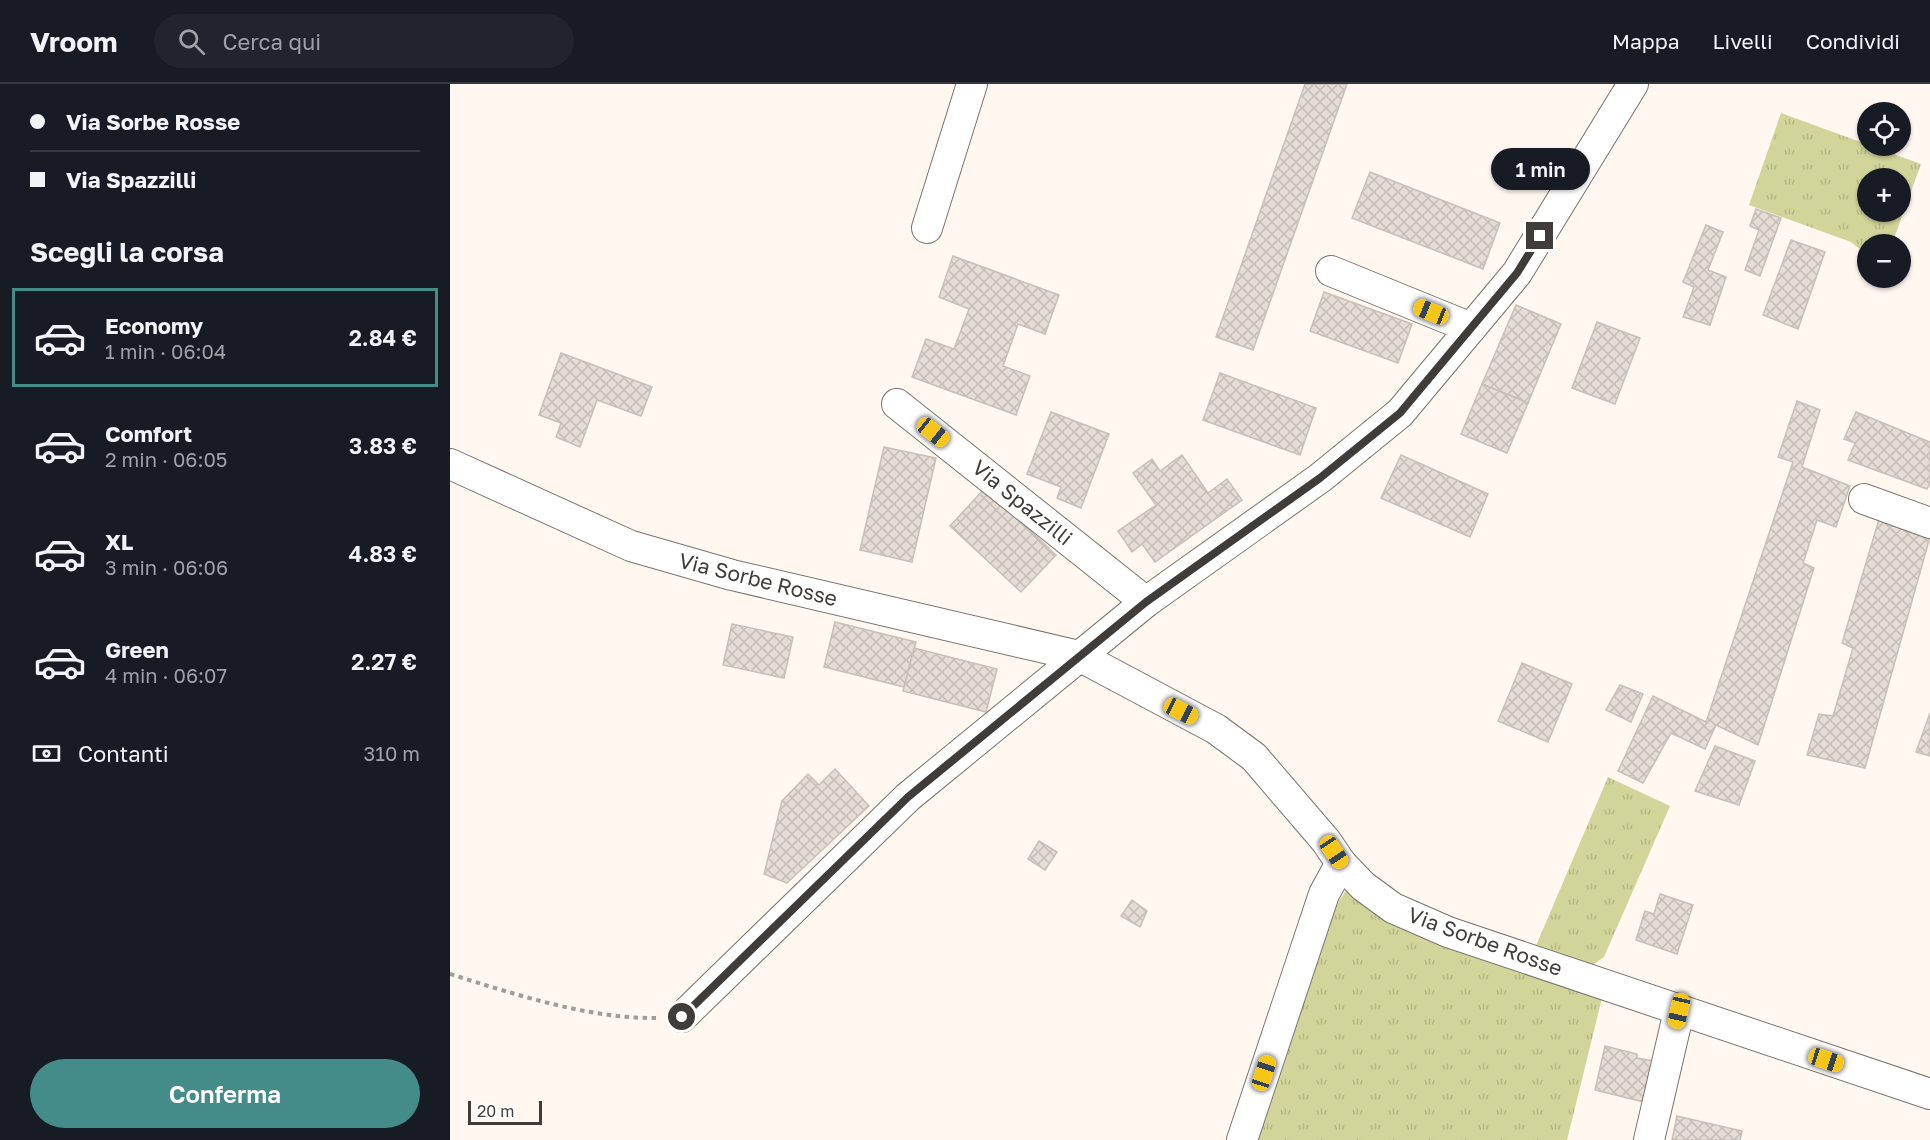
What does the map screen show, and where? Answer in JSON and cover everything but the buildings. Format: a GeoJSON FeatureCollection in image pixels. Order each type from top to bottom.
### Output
{"type":"FeatureCollection","features":[{"type":"Feature","properties":{"kind":"street"},"geometry":{"type":"LineString","coordinates":[[927,228],[972,84]]}},
{"type":"Feature","properties":{"kind":"street"},"geometry":{"type":"LineString","coordinates":[[682,1017],[908,797],[1146,602],[1320,478],[1400,413],[1517,273],[1633,84]]}},
{"type":"Feature","properties":{"kind":"street"},"geometry":{"type":"LineString","coordinates":[[1331,271],[1471,328]]}},
{"type":"Feature","properties":{"kind":"street","name":"Via Spazzilli"},"geometry":{"type":"LineString","coordinates":[[897,404],[1146,602]]}},
{"type":"Feature","properties":{"kind":"street","name":"Via Sorbe Rosse"},"geometry":{"type":"LineString","coordinates":[[450,464],[631,546],[732,575],[1079,656],[1216,729],[1254,757],[1341,863],[1363,886],[1393,908],[1439,928],[1930,1095]]}},
{"type":"Feature","properties":{"kind":"street"},"geometry":{"type":"LineString","coordinates":[[1864,499],[1930,523]]}},
{"type":"Feature","properties":{"kind":"street"},"geometry":{"type":"LineString","coordinates":[[1242,1140],[1324,894],[1341,863]]}},
{"type":"Feature","properties":{"kind":"street"},"geometry":{"type":"LineString","coordinates":[[1648,1140],[1679,1011]]}},
{"type":"Feature","properties":{"kind":"path"},"geometry":{"type":"LineString","coordinates":[[450,974],[534,1000],[629,1018],[682,1017]]}},
{"type":"Feature","properties":{"kind":"green space"},"geometry":{"type":"Polygon","coordinates":[[[1781,113],[1857,141],[1857,156],[1899,156],[1921,164],[1911,192],[1911,168],[1857,168],[1857,222],[1900,222],[1896,234],[1857,234],[1857,247],[1851,242],[1749,205],[1781,113]]]}},
{"type":"Feature","properties":{"kind":"green space"},"geometry":{"type":"Polygon","coordinates":[[[1608,777],[1670,806],[1604,957],[1590,967],[1535,948],[1608,777]]]}},
{"type":"Feature","properties":{"kind":"green space"},"geometry":{"type":"Polygon","coordinates":[[[1347,889],[1603,994],[1567,1140],[1255,1140],[1333,910],[1347,889]]]}},
{"type":"Feature","properties":{"kind":"route"},"geometry":{"type":"LineString","coordinates":[[682,1017],[908,797],[1146,602],[1320,478],[1400,413],[1517,273],[1540,236]]}}]}
